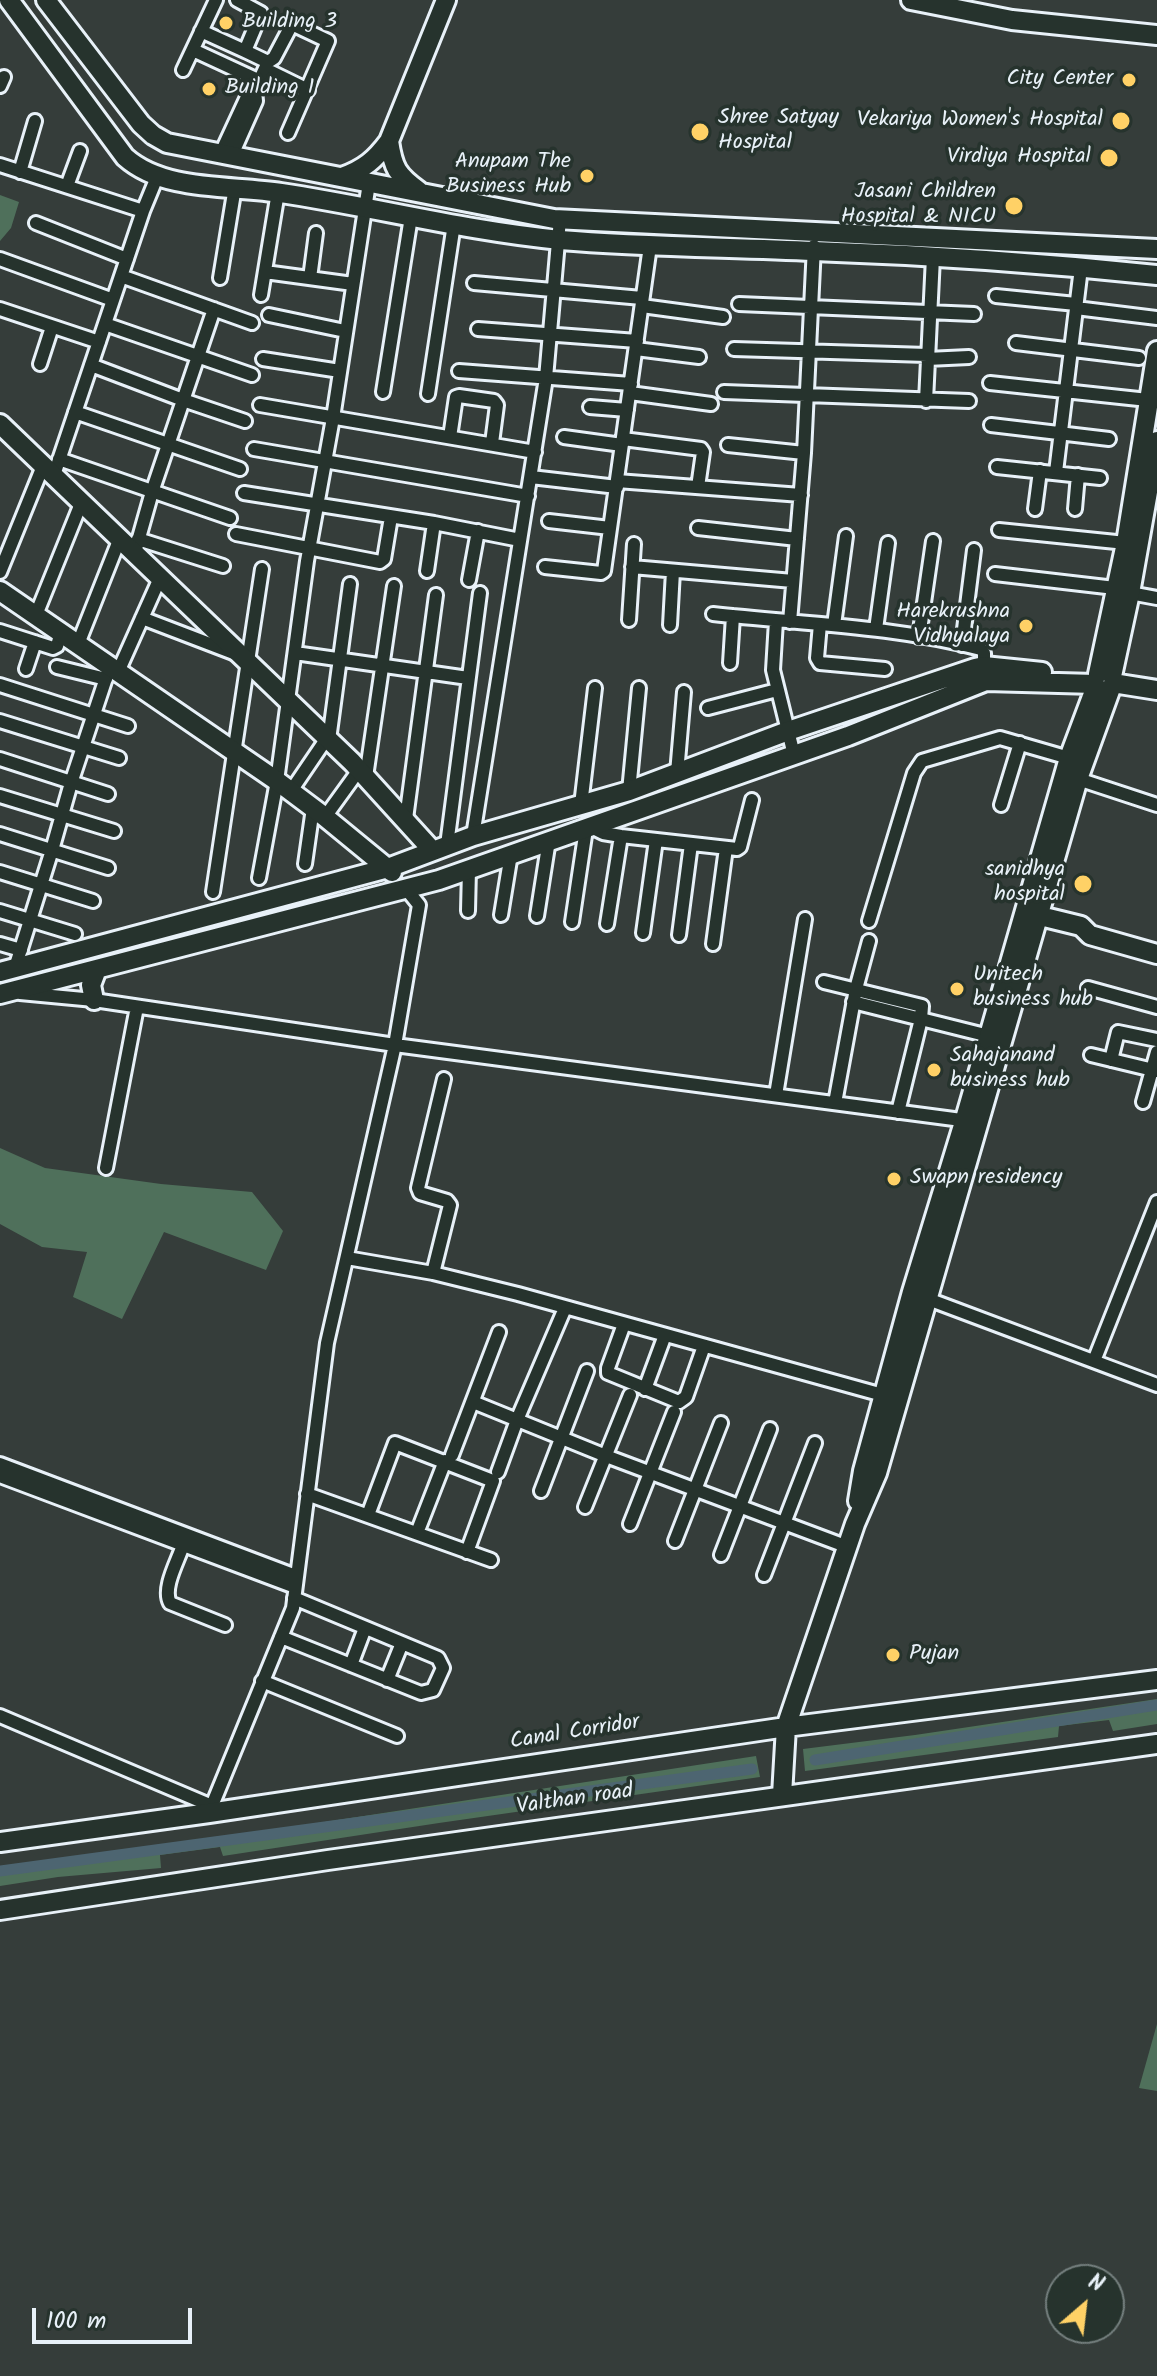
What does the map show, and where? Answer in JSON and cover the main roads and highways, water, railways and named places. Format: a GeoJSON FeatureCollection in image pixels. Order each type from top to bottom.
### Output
{"type":"FeatureCollection","features":[{"type":"Feature","properties":{"kind":"waterway"},"geometry":{"type":"LineString","coordinates":[[815,1760],[1157,1705]]}},
{"type":"Feature","properties":{"kind":"waterway"},"geometry":{"type":"LineString","coordinates":[[0,1871],[752,1769]]}},
{"type":"Feature","properties":{"kind":"place","name":"Building 3"},"geometry":{"type":"Point","coordinates":[226,23]}},
{"type":"Feature","properties":{"kind":"place","name":"City Center"},"geometry":{"type":"Point","coordinates":[1129,80]}},
{"type":"Feature","properties":{"kind":"place","name":"Building 1"},"geometry":{"type":"Point","coordinates":[209,89]}},
{"type":"Feature","properties":{"kind":"place","name":"Vekariya Women's Hospital"},"geometry":{"type":"Point","coordinates":[1121,121]}},
{"type":"Feature","properties":{"kind":"place","name":"Shree Satyay Hospital"},"geometry":{"type":"Point","coordinates":[700,132]}},
{"type":"Feature","properties":{"kind":"place","name":"Virdiya Hospital"},"geometry":{"type":"Point","coordinates":[1109,158]}},
{"type":"Feature","properties":{"kind":"place","name":"Anupam The Business Hub"},"geometry":{"type":"Point","coordinates":[587,176]}},
{"type":"Feature","properties":{"kind":"place","name":"Jasani Children Hospital & NICU"},"geometry":{"type":"Point","coordinates":[1014,206]}},
{"type":"Feature","properties":{"kind":"place","name":"Harekrushna Vidhyalaya"},"geometry":{"type":"Point","coordinates":[1026,626]}},
{"type":"Feature","properties":{"kind":"place","name":"sanidhya hospital"},"geometry":{"type":"Point","coordinates":[1083,884]}},
{"type":"Feature","properties":{"kind":"place","name":"Unitech business hub"},"geometry":{"type":"Point","coordinates":[957,989]}},
{"type":"Feature","properties":{"kind":"place","name":"Sahajanand business hub"},"geometry":{"type":"Point","coordinates":[934,1070]}},
{"type":"Feature","properties":{"kind":"place","name":"Swapn residency"},"geometry":{"type":"Point","coordinates":[894,1179]}},
{"type":"Feature","properties":{"kind":"place","name":"Pujan"},"geometry":{"type":"Point","coordinates":[893,1655]}}]}
